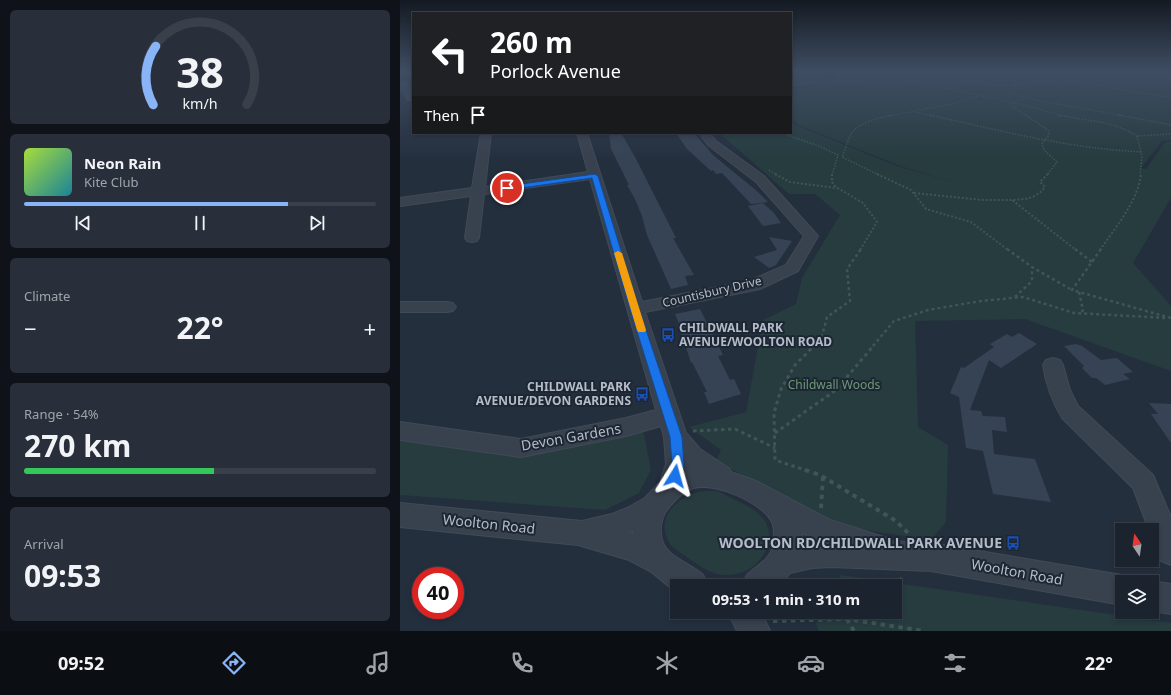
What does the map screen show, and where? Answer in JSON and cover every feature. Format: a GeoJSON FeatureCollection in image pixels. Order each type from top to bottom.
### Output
{"type":"FeatureCollection","features":[{"type":"Feature","properties":{"kind":"street"},"geometry":{"type":"LineString","coordinates":[[472,238],[486,134]]}},
{"type":"Feature","properties":{"kind":"street"},"geometry":{"type":"LineString","coordinates":[[582,134],[635,309],[673,428],[678,464],[675,476],[648,519],[646,536],[649,546],[659,562]]}},
{"type":"Feature","properties":{"kind":"street","name":"Countisbury Drive"},"geometry":{"type":"LineString","coordinates":[[635,309],[754,285],[792,268],[811,236],[760,179],[712,143],[705,134]]}},
{"type":"Feature","properties":{"kind":"street"},"geometry":{"type":"LineString","coordinates":[[400,202],[595,176]]}},
{"type":"Feature","properties":{"kind":"street"},"geometry":{"type":"LineString","coordinates":[[400,307],[446,307]]}},
{"type":"Feature","properties":{"kind":"street"},"geometry":{"type":"LineString","coordinates":[[1052,365],[1057,388],[1062,400],[1076,418],[1144,482],[1171,552]]}},
{"type":"Feature","properties":{"kind":"street","name":"Devon Gardens"},"geometry":{"type":"LineString","coordinates":[[400,431],[521,448],[626,427],[673,428]]}},
{"type":"Feature","properties":{"kind":"street","name":"Woolton Road"},"geometry":{"type":"LineString","coordinates":[[673,428],[691,456],[706,468],[810,524],[830,533],[856,542],[921,556],[1115,589]]}},
{"type":"Feature","properties":{"kind":"street","name":"Woolton Road"},"geometry":{"type":"LineString","coordinates":[[578,532],[619,525],[637,518],[685,481],[704,476],[728,480]]}},
{"type":"Feature","properties":{"kind":"street"},"geometry":{"type":"LineString","coordinates":[[767,579],[782,562],[787,547],[788,537],[786,526],[782,517],[770,502]]}},
{"type":"Feature","properties":{"kind":"street","name":"Woolton Road"},"geometry":{"type":"LineString","coordinates":[[400,514],[578,532],[636,549],[659,562],[683,579]]}},
{"type":"Feature","properties":{"kind":"street","name":"Woolton Road"},"geometry":{"type":"LineString","coordinates":[[782,562],[798,556],[828,553],[921,556]]}},
{"type":"Feature","properties":{"kind":"street"},"geometry":{"type":"LineString","coordinates":[[1159,597],[1171,599]]}},
{"type":"Feature","properties":{"kind":"path"},"geometry":{"type":"LineString","coordinates":[[842,157],[851,134],[863,124],[879,118],[964,100]]}},
{"type":"Feature","properties":{"kind":"path"},"geometry":{"type":"LineString","coordinates":[[1003,100],[1056,115],[1106,123],[1124,129],[1137,136],[1171,134]]}},
{"type":"Feature","properties":{"kind":"path"},"geometry":{"type":"LineString","coordinates":[[1012,102],[1016,100]]}},
{"type":"Feature","properties":{"kind":"path"},"geometry":{"type":"LineString","coordinates":[[1036,100],[1171,125]]}},
{"type":"Feature","properties":{"kind":"path"},"geometry":{"type":"LineString","coordinates":[[914,193],[983,200],[1028,199],[1039,196],[1045,187],[1040,182],[1057,162],[1044,150],[1042,144],[1049,135],[1049,131],[1015,109],[1012,106],[1012,102]]}},
{"type":"Feature","properties":{"kind":"path"},"geometry":{"type":"LineString","coordinates":[[913,112],[1044,140],[1107,150],[1141,152]]}},
{"type":"Feature","properties":{"kind":"path"},"geometry":{"type":"LineString","coordinates":[[784,134],[819,146],[912,190],[919,202],[926,209],[971,222],[1032,267],[1072,290],[1167,318]]}},
{"type":"Feature","properties":{"kind":"path"},"geometry":{"type":"LineString","coordinates":[[1072,290],[1128,209],[1140,180],[1141,152],[1137,136]]}},
{"type":"Feature","properties":{"kind":"path"},"geometry":{"type":"LineString","coordinates":[[838,155],[832,175],[832,182],[837,188],[863,203],[877,222],[847,269],[850,301],[828,317],[821,340],[795,365],[781,389],[774,413],[775,460],[823,477],[896,521],[921,556]]}},
{"type":"Feature","properties":{"kind":"path"},"geometry":{"type":"LineString","coordinates":[[768,169],[790,182],[837,188]]}},
{"type":"Feature","properties":{"kind":"path"},"geometry":{"type":"LineString","coordinates":[[1012,200],[1092,262]]}},
{"type":"Feature","properties":{"kind":"path"},"geometry":{"type":"LineString","coordinates":[[1014,298],[1032,281],[1032,267]]}},
{"type":"Feature","properties":{"kind":"path"},"geometry":{"type":"LineString","coordinates":[[1079,292],[1083,310],[1080,314]]}},
{"type":"Feature","properties":{"kind":"path"},"geometry":{"type":"LineString","coordinates":[[775,433],[836,390],[894,321],[928,310],[981,301],[1023,297],[1080,314],[1171,318]]}},
{"type":"Feature","properties":{"kind":"path"},"geometry":{"type":"LineString","coordinates":[[673,428],[706,430],[735,429],[775,448]]}},
{"type":"Feature","properties":{"kind":"path"},"geometry":{"type":"LineString","coordinates":[[822,507],[823,477]]}},
{"type":"Feature","properties":{"kind":"path"},"geometry":{"type":"LineString","coordinates":[[749,622],[847,619],[924,631]]}},
{"type":"Feature","properties":{"kind":"path"},"geometry":{"type":"LineString","coordinates":[[847,619],[854,631]]}},
{"type":"Feature","properties":{"kind":"green space","name":"Childwall Woods"},"geometry":{"type":"Polygon","coordinates":[[[792,100],[1171,100],[1171,140],[1162,141],[1141,168],[1133,167],[1146,169],[1165,142],[1171,141],[1171,198],[1133,263],[1171,306],[1171,371],[1025,319],[915,321],[918,427],[948,445],[946,522],[931,540],[838,526],[716,461],[721,450],[689,427],[746,412],[763,320],[796,304],[802,278],[840,215],[815,194],[789,194],[720,134],[792,134],[792,122],[897,166],[953,182],[900,166],[796,124],[792,117],[792,100]]]}},
{"type":"Feature","properties":{"kind":"green space"},"geometry":{"type":"Polygon","coordinates":[[[643,430],[651,470],[639,493],[605,510],[400,495],[400,440],[518,455],[643,430]]]}},
{"type":"Feature","properties":{"kind":"green space"},"geometry":{"type":"Polygon","coordinates":[[[704,491],[716,491],[722,493],[751,508],[765,521],[769,537],[768,546],[759,560],[745,571],[728,575],[714,573],[678,551],[670,544],[666,534],[665,525],[671,509],[686,497],[704,491]]]}},
{"type":"Feature","properties":{"kind":"green space"},"geometry":{"type":"Polygon","coordinates":[[[841,575],[868,579],[839,579],[841,575]]]}},
{"type":"Feature","properties":{"kind":"green space"},"geometry":{"type":"Polygon","coordinates":[[[902,584],[1115,615],[1115,619],[1144,619],[1171,623],[1171,631],[819,631],[816,624],[818,619],[902,619],[902,584]]]}},
{"type":"Feature","properties":{"kind":"building"},"geometry":{"type":"Polygon","coordinates":[[[609,134],[622,134],[635,157],[676,238],[673,238],[694,275],[685,276],[688,285],[671,289],[647,235],[642,216],[627,185],[629,185],[611,149],[609,134]]]}},
{"type":"Feature","properties":{"kind":"building"},"geometry":{"type":"Polygon","coordinates":[[[677,134],[695,134],[713,155],[768,202],[751,204],[722,173],[716,174],[713,170],[711,171],[687,149],[677,134]]]}},
{"type":"Feature","properties":{"kind":"building"},"geometry":{"type":"Polygon","coordinates":[[[763,203],[774,213],[781,223],[763,226],[748,206],[763,203]]]}},
{"type":"Feature","properties":{"kind":"building"},"geometry":{"type":"Polygon","coordinates":[[[769,237],[792,241],[776,265],[769,268],[754,257],[777,250],[769,237]]]}},
{"type":"Feature","properties":{"kind":"building"},"geometry":{"type":"Polygon","coordinates":[[[700,309],[723,355],[718,356],[730,380],[734,379],[741,394],[709,404],[704,392],[707,392],[692,362],[691,363],[677,324],[679,324],[675,314],[700,309]]]}},
{"type":"Feature","properties":{"kind":"building"},"geometry":{"type":"Polygon","coordinates":[[[1019,333],[1037,344],[1001,368],[989,360],[970,410],[981,411],[983,416],[1005,417],[1007,432],[992,430],[994,454],[1035,459],[1051,502],[993,494],[983,451],[966,448],[959,397],[950,393],[961,367],[964,368],[994,347],[990,344],[1007,334],[1012,337],[1019,333]]]}},
{"type":"Feature","properties":{"kind":"building"},"geometry":{"type":"Polygon","coordinates":[[[1076,344],[1082,346],[1101,360],[1117,358],[1133,372],[1123,374],[1130,379],[1105,385],[1096,378],[1092,378],[1082,368],[1084,366],[1064,346],[1076,344]]]}},
{"type":"Feature","properties":{"kind":"building"},"geometry":{"type":"Polygon","coordinates":[[[1149,403],[1171,404],[1171,443],[1151,414],[1158,414],[1149,403]]]}},
{"type":"Feature","properties":{"kind":"slow traffic"},"geometry":{"type":"LineString","coordinates":[[618,253],[642,330]]}},
{"type":"Feature","properties":{"kind":"place","name":"CHILDWALL PARK AVENUE/WOOLTON ROAD"},"geometry":{"type":"Point","coordinates":[668,335]}},
{"type":"Feature","properties":{"kind":"place","name":"CHILDWALL PARK AVENUE/DEVON GARDENS"},"geometry":{"type":"Point","coordinates":[642,394]}},
{"type":"Feature","properties":{"kind":"place","name":"WOOLTON RD/CHILDWALL PARK AVENUE"},"geometry":{"type":"Point","coordinates":[1013,543]}},
{"type":"Feature","properties":{"kind":"route"},"geometry":{"type":"LineString","coordinates":[[507,188],[595,176],[635,309],[676,437],[678,464],[675,476]]}}]}
